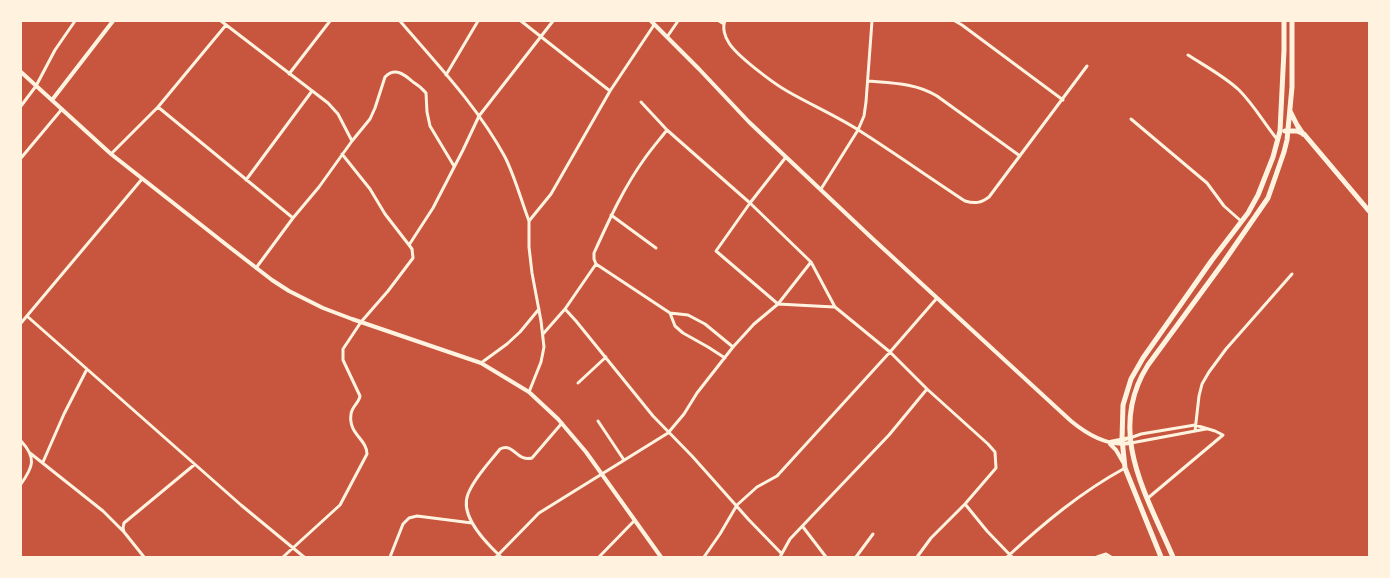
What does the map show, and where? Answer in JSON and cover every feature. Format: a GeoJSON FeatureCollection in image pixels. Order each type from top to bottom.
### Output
{"type":"FeatureCollection","features":[{"type":"Feature","properties":{"kind":"main road"},"geometry":{"type":"LineString","coordinates":[[1161,557],[1125,465],[1122,442],[1122,405],[1136,369],[1248,213],[1266,177],[1280,131],[1284,21]]}},
{"type":"Feature","properties":{"kind":"main road"},"geometry":{"type":"LineString","coordinates":[[1173,557],[1134,462],[1130,441],[1131,404],[1142,373],[1264,203],[1275,179],[1288,130],[1292,87],[1292,21]]}},
{"type":"Feature","properties":{"kind":"main road"},"geometry":{"type":"LineString","coordinates":[[1290,111],[1294,121],[1304,134],[1369,211]]}},
{"type":"Feature","properties":{"kind":"main road"},"geometry":{"type":"LineString","coordinates":[[1280,131],[1297,131],[1304,134]]}},
{"type":"Feature","properties":{"kind":"main road"},"geometry":{"type":"LineString","coordinates":[[1286,143],[1291,136],[1297,134],[1308,139]]}},
{"type":"Feature","properties":{"kind":"street"},"geometry":{"type":"LineString","coordinates":[[21,106],[36,86],[55,50],[75,21]]}},
{"type":"Feature","properties":{"kind":"street"},"geometry":{"type":"LineString","coordinates":[[52,100],[113,21]]}},
{"type":"Feature","properties":{"kind":"street"},"geometry":{"type":"LineString","coordinates":[[222,21],[328,103],[338,114],[352,141]]}},
{"type":"Feature","properties":{"kind":"street"},"geometry":{"type":"LineString","coordinates":[[289,74],[330,21]]}},
{"type":"Feature","properties":{"kind":"street"},"geometry":{"type":"LineString","coordinates":[[400,21],[479,116],[506,159],[529,221],[532,273],[544,347],[529,392]]}},
{"type":"Feature","properties":{"kind":"street"},"geometry":{"type":"LineString","coordinates":[[446,75],[478,21]]}},
{"type":"Feature","properties":{"kind":"street"},"geometry":{"type":"LineString","coordinates":[[520,21],[610,92]]}},
{"type":"Feature","properties":{"kind":"street"},"geometry":{"type":"LineString","coordinates":[[409,245],[432,208],[479,116],[553,21]]}},
{"type":"Feature","properties":{"kind":"street"},"geometry":{"type":"LineString","coordinates":[[667,38],[678,21]]}},
{"type":"Feature","properties":{"kind":"street"},"geometry":{"type":"LineString","coordinates":[[719,21],[724,23],[725,34],[729,44],[746,61],[774,83],[858,130],[965,201],[971,203],[978,203],[989,197],[1087,66]]}},
{"type":"Feature","properties":{"kind":"street"},"geometry":{"type":"LineString","coordinates":[[821,190],[858,130],[865,109],[872,21]]}},
{"type":"Feature","properties":{"kind":"street"},"geometry":{"type":"LineString","coordinates":[[955,21],[1063,100]]}},
{"type":"Feature","properties":{"kind":"street"},"geometry":{"type":"LineString","coordinates":[[529,221],[551,194],[652,23],[749,122],[821,190],[1072,421],[1086,432],[1108,442],[1116,450],[1125,465],[1062,509],[1010,556],[965,504]]}},
{"type":"Feature","properties":{"kind":"street"},"geometry":{"type":"LineString","coordinates":[[111,154],[158,106],[226,25]]}},
{"type":"Feature","properties":{"kind":"street"},"geometry":{"type":"LineString","coordinates":[[1188,55],[1239,91],[1259,113],[1278,141]]}},
{"type":"Feature","properties":{"kind":"street"},"geometry":{"type":"LineString","coordinates":[[21,72],[111,154],[256,268],[284,287],[323,308],[481,363],[529,392],[562,423],[602,474],[662,557]]}},
{"type":"Feature","properties":{"kind":"street"},"geometry":{"type":"LineString","coordinates":[[256,268],[370,119],[376,108],[385,77],[393,72],[403,74],[426,93],[430,126],[454,166]]}},
{"type":"Feature","properties":{"kind":"street"},"geometry":{"type":"LineString","coordinates":[[868,81],[907,84],[927,90],[1020,156]]}},
{"type":"Feature","properties":{"kind":"street"},"geometry":{"type":"LineString","coordinates":[[246,180],[312,91]]}},
{"type":"Feature","properties":{"kind":"street"},"geometry":{"type":"LineString","coordinates":[[641,102],[667,130],[750,203],[811,262],[835,307],[890,352],[995,452],[996,468],[965,504],[931,538],[917,557]]}},
{"type":"Feature","properties":{"kind":"street"},"geometry":{"type":"LineString","coordinates":[[158,106],[293,218]]}},
{"type":"Feature","properties":{"kind":"street"},"geometry":{"type":"LineString","coordinates":[[21,158],[62,110]]}},
{"type":"Feature","properties":{"kind":"street"},"geometry":{"type":"LineString","coordinates":[[1131,119],[1207,183],[1224,206],[1241,221]]}},
{"type":"Feature","properties":{"kind":"street"},"geometry":{"type":"LineString","coordinates":[[667,130],[637,170],[611,215],[594,253],[594,259],[596,264],[670,313],[680,313],[694,318],[705,324],[733,347]]}},
{"type":"Feature","properties":{"kind":"street"},"geometry":{"type":"LineString","coordinates":[[283,557],[340,505],[367,454],[366,448],[354,432],[350,421],[352,408],[360,400],[360,396],[343,360],[343,349],[361,322],[411,261],[413,253],[370,189],[342,154]]}},
{"type":"Feature","properties":{"kind":"street"},"geometry":{"type":"LineString","coordinates":[[786,157],[750,203],[716,252],[778,304],[835,307]]}},
{"type":"Feature","properties":{"kind":"street"},"geometry":{"type":"LineString","coordinates":[[21,324],[142,179]]}},
{"type":"Feature","properties":{"kind":"street"},"geometry":{"type":"LineString","coordinates":[[611,215],[656,248]]}},
{"type":"Feature","properties":{"kind":"street"},"geometry":{"type":"LineString","coordinates":[[562,423],[532,458],[522,458],[508,447],[500,449],[476,479],[468,494],[466,503],[468,515],[498,556],[539,513],[668,433],[733,347],[754,324],[778,304],[811,262]]}},
{"type":"Feature","properties":{"kind":"street"},"geometry":{"type":"LineString","coordinates":[[542,334],[566,309],[596,264]]}},
{"type":"Feature","properties":{"kind":"street"},"geometry":{"type":"LineString","coordinates":[[1194,432],[1201,389],[1209,372],[1226,349],[1292,274]]}},
{"type":"Feature","properties":{"kind":"street"},"geometry":{"type":"LineString","coordinates":[[704,557],[737,505],[757,487],[777,476],[937,298]]}},
{"type":"Feature","properties":{"kind":"street"},"geometry":{"type":"LineString","coordinates":[[481,363],[520,332],[539,309]]}},
{"type":"Feature","properties":{"kind":"street"},"geometry":{"type":"LineString","coordinates":[[566,309],[653,416],[737,505],[780,555],[790,539],[889,435],[927,389]]}},
{"type":"Feature","properties":{"kind":"street"},"geometry":{"type":"LineString","coordinates":[[670,313],[675,326],[683,333],[725,358]]}},
{"type":"Feature","properties":{"kind":"street"},"geometry":{"type":"LineString","coordinates":[[28,317],[194,464],[304,557]]}},
{"type":"Feature","properties":{"kind":"street"},"geometry":{"type":"LineString","coordinates":[[578,383],[606,357]]}},
{"type":"Feature","properties":{"kind":"street"},"geometry":{"type":"LineString","coordinates":[[43,462],[64,414],[87,369]]}},
{"type":"Feature","properties":{"kind":"street"},"geometry":{"type":"LineString","coordinates":[[598,421],[624,460]]}},
{"type":"Feature","properties":{"kind":"street"},"geometry":{"type":"LineString","coordinates":[[1130,441],[1141,434],[1195,425],[1223,435],[1148,498]]}},
{"type":"Feature","properties":{"kind":"street"},"geometry":{"type":"LineString","coordinates":[[1108,442],[1122,442],[1194,432],[1207,428]]}},
{"type":"Feature","properties":{"kind":"street"},"geometry":{"type":"LineString","coordinates":[[21,441],[30,453],[103,511],[124,532],[144,557]]}},
{"type":"Feature","properties":{"kind":"street"},"geometry":{"type":"LineString","coordinates":[[21,484],[31,468],[30,453]]}},
{"type":"Feature","properties":{"kind":"street"},"geometry":{"type":"LineString","coordinates":[[124,532],[123,526],[127,521],[194,464]]}},
{"type":"Feature","properties":{"kind":"street"},"geometry":{"type":"LineString","coordinates":[[390,557],[403,524],[409,518],[417,516],[472,523]]}},
{"type":"Feature","properties":{"kind":"street"},"geometry":{"type":"LineString","coordinates":[[599,557],[635,519]]}},
{"type":"Feature","properties":{"kind":"street"},"geometry":{"type":"LineString","coordinates":[[802,527],[826,557]]}},
{"type":"Feature","properties":{"kind":"street"},"geometry":{"type":"LineString","coordinates":[[856,557],[873,534]]}},
{"type":"Feature","properties":{"kind":"street"},"geometry":{"type":"LineString","coordinates":[[1097,557],[1106,554],[1111,557]]}}]}
